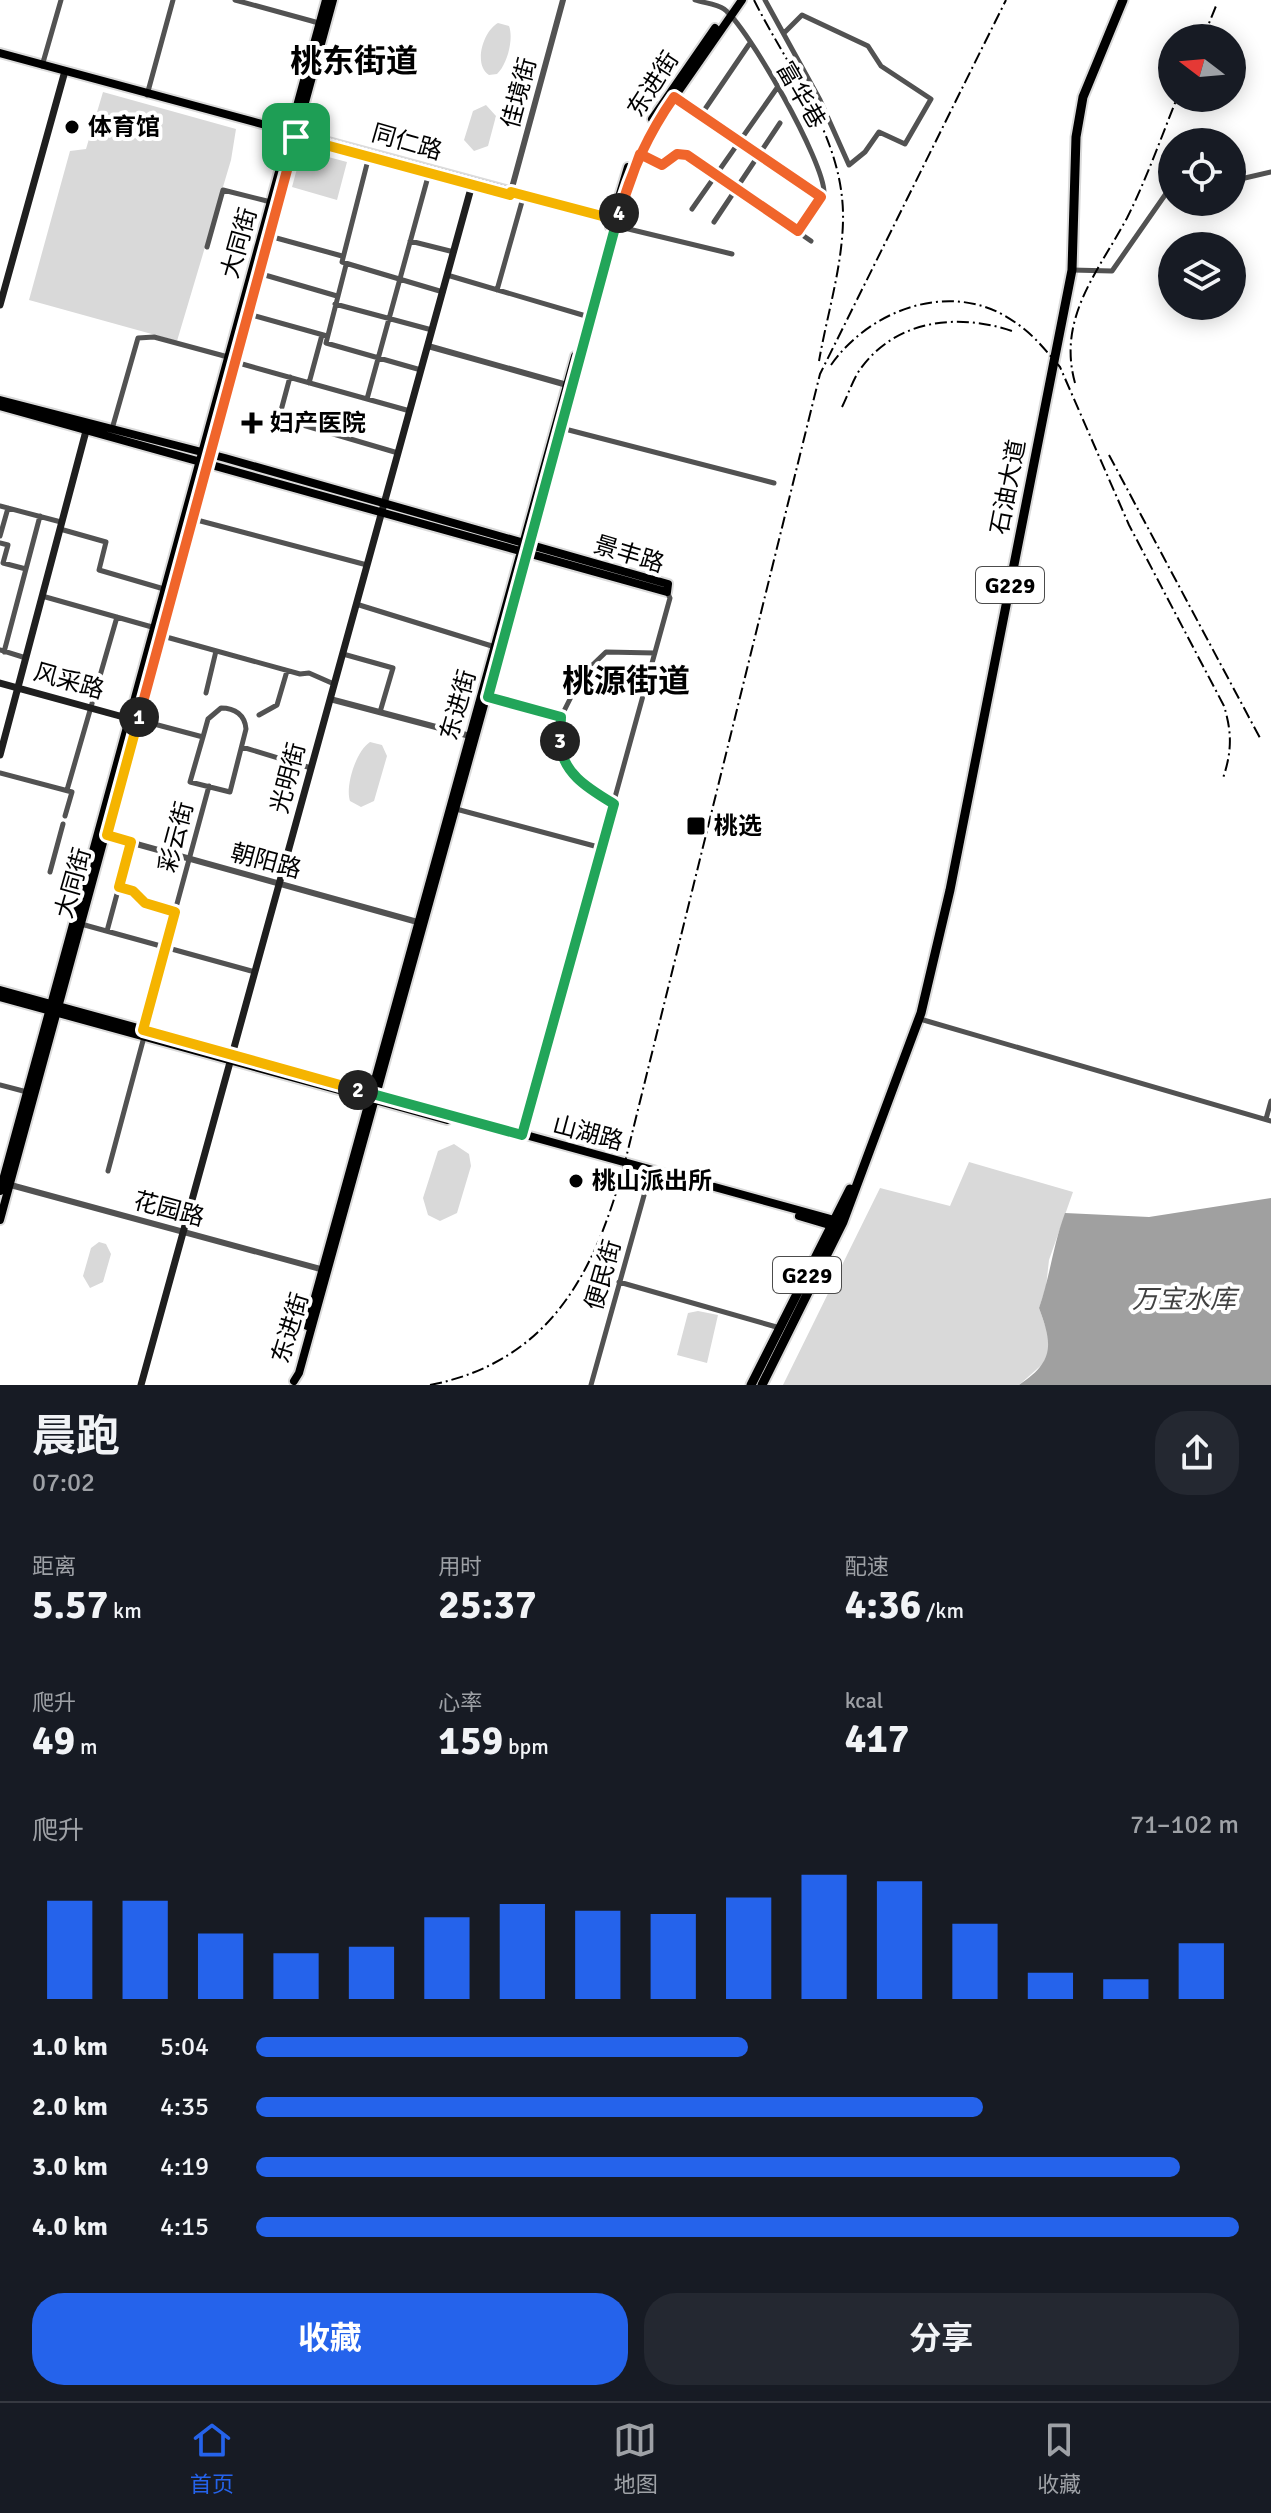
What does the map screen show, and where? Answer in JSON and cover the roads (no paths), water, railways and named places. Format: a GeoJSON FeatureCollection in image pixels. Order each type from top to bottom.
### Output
{"type":"FeatureCollection","features":[{"type":"Feature","properties":{"kind":"highway","name":"石油大道"},"geometry":{"type":"LineString","coordinates":[[762,1385],[863,1166],[919,1018],[950,890],[1072,270],[1076,137],[1083,97],[1123,0]]}},
{"type":"Feature","properties":{"kind":"highway","name":"石油大道"},"geometry":{"type":"LineString","coordinates":[[751,1385],[837,1224]]}},
{"type":"Feature","properties":{"kind":"main road","name":"大同街"},"geometry":{"type":"LineString","coordinates":[[231,359],[248,314],[269,236],[326,0]]}},
{"type":"Feature","properties":{"kind":"main road","name":"大同街"},"geometry":{"type":"LineString","coordinates":[[0,1220],[3,1185],[27,1092],[81,924],[127,718],[151,630],[206,454],[271,202],[333,0]]}},
{"type":"Feature","properties":{"kind":"main road","name":"东进街"},"geometry":{"type":"LineString","coordinates":[[558,427],[614,222],[640,154],[734,6]]}},
{"type":"Feature","properties":{"kind":"main road","name":"东进街"},"geometry":{"type":"LineString","coordinates":[[293,1383],[488,697],[624,176],[649,124],[734,6]]}},
{"type":"Feature","properties":{"kind":"main road","name":"同仁路"},"geometry":{"type":"LineString","coordinates":[[0,55],[614,222]]}},
{"type":"Feature","properties":{"kind":"main road"},"geometry":{"type":"LineString","coordinates":[[0,305],[65,72]]}},
{"type":"Feature","properties":{"kind":"main road","name":"同仁路"},"geometry":{"type":"LineString","coordinates":[[293,134],[473,183]]}},
{"type":"Feature","properties":{"kind":"main road","name":"光明街"},"geometry":{"type":"LineString","coordinates":[[141,1385],[473,183]]}},
{"type":"Feature","properties":{"kind":"main road","name":"同仁路"},"geometry":{"type":"LineString","coordinates":[[511,193],[614,222]]}},
{"type":"Feature","properties":{"kind":"main road","name":"景丰路"},"geometry":{"type":"LineString","coordinates":[[0,400],[206,454],[667,592]]}},
{"type":"Feature","properties":{"kind":"main road","name":"景丰路"},"geometry":{"type":"LineString","coordinates":[[0,406],[203,464],[383,508]]}},
{"type":"Feature","properties":{"kind":"main road"},"geometry":{"type":"LineString","coordinates":[[0,755],[86,431]]}},
{"type":"Feature","properties":{"kind":"main road","name":"大同街"},"geometry":{"type":"LineString","coordinates":[[3,1185],[102,834],[139,720],[193,519],[203,464]]}},
{"type":"Feature","properties":{"kind":"main road","name":"东进街"},"geometry":{"type":"LineString","coordinates":[[422,923],[470,736],[526,549]]}},
{"type":"Feature","properties":{"kind":"main road","name":"风采路"},"geometry":{"type":"LineString","coordinates":[[0,683],[127,718]]}},
{"type":"Feature","properties":{"kind":"main road","name":"山湖路"},"geometry":{"type":"LineString","coordinates":[[0,990],[54,1009]]}},
{"type":"Feature","properties":{"kind":"main road","name":"山湖路"},"geometry":{"type":"LineString","coordinates":[[0,997],[231,1057],[837,1224]]}},
{"type":"Feature","properties":{"kind":"main road","name":"山湖路"},"geometry":{"type":"LineString","coordinates":[[373,1097],[522,1135],[837,1224]]}},
{"type":"Feature","properties":{"kind":"street"},"geometry":{"type":"LineString","coordinates":[[42,66],[61,0]]}},
{"type":"Feature","properties":{"kind":"street"},"geometry":{"type":"LineString","coordinates":[[147,95],[173,0]]}},
{"type":"Feature","properties":{"kind":"street"},"geometry":{"type":"LineString","coordinates":[[235,0],[320,24]]}},
{"type":"Feature","properties":{"kind":"street","name":"佳境街"},"geometry":{"type":"LineString","coordinates":[[511,193],[563,0]]}},
{"type":"Feature","properties":{"kind":"street"},"geometry":{"type":"LineString","coordinates":[[695,0],[734,6]]}},
{"type":"Feature","properties":{"kind":"street"},"geometry":{"type":"LineString","coordinates":[[765,0],[820,100],[849,165],[865,152],[879,132],[905,144],[931,99],[881,66],[868,46],[802,15],[784,33]]}},
{"type":"Feature","properties":{"kind":"street","name":"富华巷"},"geometry":{"type":"LineString","coordinates":[[734,6],[750,43],[815,156],[825,189],[821,197]]}},
{"type":"Feature","properties":{"kind":"street"},"geometry":{"type":"LineString","coordinates":[[701,115],[750,43]]}},
{"type":"Feature","properties":{"kind":"street"},"geometry":{"type":"LineString","coordinates":[[692,209],[777,88]]}},
{"type":"Feature","properties":{"kind":"street"},"geometry":{"type":"LineString","coordinates":[[674,97],[821,197],[798,231]]}},
{"type":"Feature","properties":{"kind":"street"},"geometry":{"type":"LineString","coordinates":[[714,222],[780,123]]}},
{"type":"Feature","properties":{"kind":"street"},"geometry":{"type":"LineString","coordinates":[[640,154],[662,165],[682,153],[811,241]]}},
{"type":"Feature","properties":{"kind":"street"},"geometry":{"type":"LineString","coordinates":[[369,156],[342,262],[443,292]]}},
{"type":"Feature","properties":{"kind":"street"},"geometry":{"type":"LineString","coordinates":[[1246,178],[1271,172]]}},
{"type":"Feature","properties":{"kind":"street"},"geometry":{"type":"LineString","coordinates":[[367,399],[429,173]]}},
{"type":"Feature","properties":{"kind":"street"},"geometry":{"type":"LineString","coordinates":[[207,247],[223,190],[271,202]]}},
{"type":"Feature","properties":{"kind":"street"},"geometry":{"type":"LineString","coordinates":[[496,290],[523,198]]}},
{"type":"Feature","properties":{"kind":"street"},"geometry":{"type":"LineString","coordinates":[[1072,270],[1112,271],[1158,205]]}},
{"type":"Feature","properties":{"kind":"street"},"geometry":{"type":"LineString","coordinates":[[614,222],[732,254]]}},
{"type":"Feature","properties":{"kind":"street"},"geometry":{"type":"LineString","coordinates":[[269,236],[342,256]]}},
{"type":"Feature","properties":{"kind":"street"},"geometry":{"type":"LineString","coordinates":[[410,241],[454,252]]}},
{"type":"Feature","properties":{"kind":"street"},"geometry":{"type":"LineString","coordinates":[[309,383],[346,265]]}},
{"type":"Feature","properties":{"kind":"street"},"geometry":{"type":"LineString","coordinates":[[258,273],[337,296]]}},
{"type":"Feature","properties":{"kind":"street"},"geometry":{"type":"LineString","coordinates":[[447,275],[586,316]]}},
{"type":"Feature","properties":{"kind":"street"},"geometry":{"type":"LineString","coordinates":[[335,304],[432,330]]}},
{"type":"Feature","properties":{"kind":"street"},"geometry":{"type":"LineString","coordinates":[[248,314],[324,336]]}},
{"type":"Feature","properties":{"kind":"street"},"geometry":{"type":"LineString","coordinates":[[324,336],[326,343],[421,370]]}},
{"type":"Feature","properties":{"kind":"street"},"geometry":{"type":"LineString","coordinates":[[111,430],[138,338],[154,337],[410,411]]}},
{"type":"Feature","properties":{"kind":"street"},"geometry":{"type":"LineString","coordinates":[[428,346],[567,385]]}},
{"type":"Feature","properties":{"kind":"street"},"geometry":{"type":"LineString","coordinates":[[290,377],[279,418],[398,453]]}},
{"type":"Feature","properties":{"kind":"street"},"geometry":{"type":"LineString","coordinates":[[558,427],[774,483]]}},
{"type":"Feature","properties":{"kind":"street"},"geometry":{"type":"LineString","coordinates":[[0,506],[40,516],[106,542],[99,570],[164,589]]}},
{"type":"Feature","properties":{"kind":"street"},"geometry":{"type":"LineString","coordinates":[[0,536],[8,508]]}},
{"type":"Feature","properties":{"kind":"street"},"geometry":{"type":"LineString","coordinates":[[26,658],[2,651],[40,516]]}},
{"type":"Feature","properties":{"kind":"street"},"geometry":{"type":"LineString","coordinates":[[193,519],[367,565]]}},
{"type":"Feature","properties":{"kind":"street"},"geometry":{"type":"LineString","coordinates":[[0,543],[8,545],[3,563],[26,569]]}},
{"type":"Feature","properties":{"kind":"street"},"geometry":{"type":"LineString","coordinates":[[522,1135],[670,598],[667,592]]}},
{"type":"Feature","properties":{"kind":"street"},"geometry":{"type":"LineString","coordinates":[[42,596],[117,617],[161,636],[287,671],[309,673],[334,684]]}},
{"type":"Feature","properties":{"kind":"street"},"geometry":{"type":"LineString","coordinates":[[356,604],[495,647]]}},
{"type":"Feature","properties":{"kind":"street"},"geometry":{"type":"LineString","coordinates":[[67,790],[117,617]]}},
{"type":"Feature","properties":{"kind":"street"},"geometry":{"type":"LineString","coordinates":[[206,693],[216,651]]}},
{"type":"Feature","properties":{"kind":"street"},"geometry":{"type":"LineString","coordinates":[[614,804],[581,784],[565,762],[560,747],[561,717],[582,675],[606,652],[655,653]]}},
{"type":"Feature","properties":{"kind":"street"},"geometry":{"type":"LineString","coordinates":[[343,654],[393,668],[380,712]]}},
{"type":"Feature","properties":{"kind":"street"},"geometry":{"type":"LineString","coordinates":[[259,715],[277,705],[287,671]]}},
{"type":"Feature","properties":{"kind":"street"},"geometry":{"type":"LineString","coordinates":[[488,697],[561,717]]}},
{"type":"Feature","properties":{"kind":"street"},"geometry":{"type":"LineString","coordinates":[[330,699],[470,736]]}},
{"type":"Feature","properties":{"kind":"street"},"geometry":{"type":"LineString","coordinates":[[221,708],[237,712],[249,720],[230,792],[190,782],[203,737],[208,719],[221,708]]}},
{"type":"Feature","properties":{"kind":"street"},"geometry":{"type":"LineString","coordinates":[[139,720],[203,737]]}},
{"type":"Feature","properties":{"kind":"street"},"geometry":{"type":"LineString","coordinates":[[242,747],[311,768]]}},
{"type":"Feature","properties":{"kind":"street"},"geometry":{"type":"LineString","coordinates":[[0,773],[72,792],[65,816]]}},
{"type":"Feature","properties":{"kind":"street","name":"彩云街"},"geometry":{"type":"LineString","coordinates":[[108,1171],[209,786]]}},
{"type":"Feature","properties":{"kind":"street"},"geometry":{"type":"LineString","coordinates":[[456,809],[602,848]]}},
{"type":"Feature","properties":{"kind":"street"},"geometry":{"type":"LineString","coordinates":[[50,872],[63,824]]}},
{"type":"Feature","properties":{"kind":"street","name":"朝阳路"},"geometry":{"type":"LineString","coordinates":[[102,834],[422,923]]}},
{"type":"Feature","properties":{"kind":"street"},"geometry":{"type":"LineString","coordinates":[[107,931],[131,842]]}},
{"type":"Feature","properties":{"kind":"street"},"geometry":{"type":"LineString","coordinates":[[119,887],[133,891],[145,903],[175,912]]}},
{"type":"Feature","properties":{"kind":"street"},"geometry":{"type":"LineString","coordinates":[[81,924],[255,972]]}},
{"type":"Feature","properties":{"kind":"street"},"geometry":{"type":"LineString","coordinates":[[919,1018],[1268,1120],[1271,1101]]}},
{"type":"Feature","properties":{"kind":"street"},"geometry":{"type":"LineString","coordinates":[[0,1085],[27,1092]]}},
{"type":"Feature","properties":{"kind":"street","name":"便民街"},"geometry":{"type":"LineString","coordinates":[[591,1385],[650,1174]]}},
{"type":"Feature","properties":{"kind":"street","name":"花园路"},"geometry":{"type":"LineString","coordinates":[[3,1185],[325,1270]]}},
{"type":"Feature","properties":{"kind":"street"},"geometry":{"type":"LineString","coordinates":[[619,1282],[781,1329]]}},
{"type":"Feature","properties":{"kind":"water","name":"万宝水库"},"geometry":{"type":"Polygon","coordinates":[[[1271,1198],[1271,1385],[1019,1385],[1039,1368],[1047,1352],[1047,1332],[1039,1308],[1065,1213],[1149,1217],[1271,1198]]]}},
{"type":"Feature","properties":{"kind":"railway"},"geometry":{"type":"LineString","coordinates":[[754,0],[825,133],[841,191],[843,221],[840,256],[819,361]]}},
{"type":"Feature","properties":{"kind":"railway"},"geometry":{"type":"LineString","coordinates":[[430,1385],[473,1373],[508,1355],[538,1332],[563,1304],[584,1272],[600,1236],[626,1158],[820,374],[1006,0]]}},
{"type":"Feature","properties":{"kind":"railway"},"geometry":{"type":"LineString","coordinates":[[1209,24],[1216,6]]}},
{"type":"Feature","properties":{"kind":"railway"},"geometry":{"type":"LineString","coordinates":[[1075,383],[1071,337],[1083,296],[1134,204],[1171,112]]}},
{"type":"Feature","properties":{"kind":"railway"},"geometry":{"type":"LineString","coordinates":[[831,365],[868,328],[891,315],[941,301],[967,303],[992,310],[1016,323],[1040,344],[1060,367],[1129,525],[1224,706],[1230,742],[1223,778]]}},
{"type":"Feature","properties":{"kind":"railway"},"geometry":{"type":"LineString","coordinates":[[842,407],[858,372],[876,351],[912,330],[952,322],[994,326],[1015,332]]}},
{"type":"Feature","properties":{"kind":"railway"},"geometry":{"type":"LineString","coordinates":[[1109,455],[1260,738]]}},
{"type":"Feature","properties":{"kind":"place","name":"体育馆"},"geometry":{"type":"Point","coordinates":[72,127]}},
{"type":"Feature","properties":{"kind":"place","name":"妇产医院"},"geometry":{"type":"Point","coordinates":[252,423]}},
{"type":"Feature","properties":{"kind":"place","name":"桃选"},"geometry":{"type":"Point","coordinates":[696,826]}},
{"type":"Feature","properties":{"kind":"place","name":"桃山派出所"},"geometry":{"type":"Point","coordinates":[576,1181]}},
{"type":"Feature","properties":{"kind":"district","name":"桃东街道"},"geometry":{"type":"Point","coordinates":[354,61]}},
{"type":"Feature","properties":{"kind":"district","name":"桃源街道"},"geometry":{"type":"Point","coordinates":[626,681]}}]}
